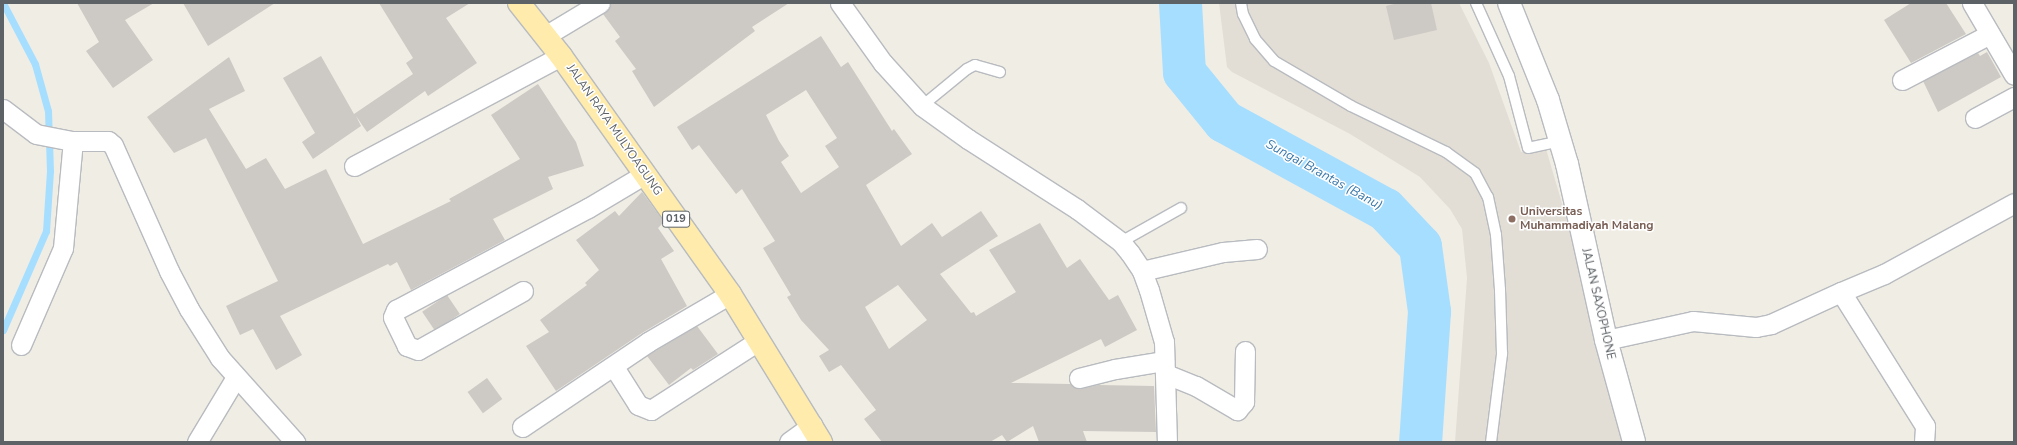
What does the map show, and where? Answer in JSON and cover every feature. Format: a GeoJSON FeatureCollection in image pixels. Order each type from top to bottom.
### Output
{"type":"FeatureCollection","features":[{"type":"Feature","properties":{"kind":"main road","name":"JALAN RAYA MULYOAGUNG"},"geometry":{"type":"LineString","coordinates":[[519,3],[561,56],[730,294],[816,433]]}},
{"type":"Feature","properties":{"kind":"main road","name":"JALAN SAXOPHONE"},"geometry":{"type":"LineString","coordinates":[[1509,3],[1532,58],[1560,141],[1606,340],[1634,442]]}},
{"type":"Feature","properties":{"kind":"street"},"geometry":{"type":"LineString","coordinates":[[545,36],[600,3]]}},
{"type":"Feature","properties":{"kind":"street"},"geometry":{"type":"LineString","coordinates":[[840,3],[883,63],[922,106],[962,136],[1076,209],[1121,242],[1142,271],[1158,317],[1165,368],[1167,442]]}},
{"type":"Feature","properties":{"kind":"street"},"geometry":{"type":"LineString","coordinates":[[1972,3],[2014,75]]}},
{"type":"Feature","properties":{"kind":"street"},"geometry":{"type":"LineString","coordinates":[[1902,80],[1990,34]]}},
{"type":"Feature","properties":{"kind":"street"},"geometry":{"type":"LineString","coordinates":[[354,166],[561,56]]}},
{"type":"Feature","properties":{"kind":"street"},"geometry":{"type":"LineString","coordinates":[[1975,118],[2014,97]]}},
{"type":"Feature","properties":{"kind":"street"},"geometry":{"type":"LineString","coordinates":[[3,109],[36,134],[70,141],[108,142],[113,145],[182,296],[220,358],[295,442]]}},
{"type":"Feature","properties":{"kind":"street"},"geometry":{"type":"LineString","coordinates":[[21,345],[63,248],[70,141]]}},
{"type":"Feature","properties":{"kind":"street"},"geometry":{"type":"LineString","coordinates":[[523,291],[418,350],[407,346],[393,317],[396,310],[549,229],[645,174]]}},
{"type":"Feature","properties":{"kind":"street"},"geometry":{"type":"LineString","coordinates":[[1606,340],[1693,321],[1756,327],[1771,324],[1890,270],[2014,203]]}},
{"type":"Feature","properties":{"kind":"street"},"geometry":{"type":"LineString","coordinates":[[1142,271],[1223,252],[1257,249]]}},
{"type":"Feature","properties":{"kind":"street"},"geometry":{"type":"LineString","coordinates":[[1841,292],[1925,426],[1924,442]]}},
{"type":"Feature","properties":{"kind":"street"},"geometry":{"type":"LineString","coordinates":[[522,427],[614,367],[648,342],[730,294]]}},
{"type":"Feature","properties":{"kind":"street"},"geometry":{"type":"LineString","coordinates":[[614,367],[638,405],[651,410],[758,341]]}},
{"type":"Feature","properties":{"kind":"street"},"geometry":{"type":"LineString","coordinates":[[1079,378],[1133,366],[1165,368],[1237,410],[1244,402],[1245,351]]}},
{"type":"Feature","properties":{"kind":"street"},"geometry":{"type":"LineString","coordinates":[[197,442],[236,377]]}},
{"type":"Feature","properties":{"kind":"street"},"geometry":{"type":"LineString","coordinates":[[789,442],[816,433]]}},
{"type":"Feature","properties":{"kind":"lane"},"geometry":{"type":"LineString","coordinates":[[1241,3],[1243,14],[1255,39],[1274,61],[1352,106],[1446,152],[1475,173],[1488,197],[1496,235],[1500,290],[1502,354],[1491,442]]}},
{"type":"Feature","properties":{"kind":"lane"},"geometry":{"type":"LineString","coordinates":[[1476,3],[1508,76],[1528,148],[1560,141]]}},
{"type":"Feature","properties":{"kind":"lane"},"geometry":{"type":"LineString","coordinates":[[922,106],[975,65],[1000,72]]}},
{"type":"Feature","properties":{"kind":"lane"},"geometry":{"type":"LineString","coordinates":[[1121,242],[1181,208]]}},
{"type":"Feature","properties":{"kind":"shaded area","name":"Universitas Muhammadiyah Malang"},"geometry":{"type":"Polygon","coordinates":[[[1219,3],[1459,3],[1489,63],[1521,152],[1546,149],[1602,339],[1624,442],[1455,442],[1467,278],[1462,229],[1450,209],[1420,177],[1350,134],[1232,72],[1227,67],[1219,3]]]}},
{"type":"Feature","properties":{"kind":"building"},"geometry":{"type":"Polygon","coordinates":[[[77,3],[154,3],[125,20],[153,60],[113,88],[86,51],[99,42],[77,3]]]}},
{"type":"Feature","properties":{"kind":"building"},"geometry":{"type":"Polygon","coordinates":[[[183,3],[275,3],[208,46],[183,3]]]}},
{"type":"Feature","properties":{"kind":"building"},"geometry":{"type":"Polygon","coordinates":[[[379,3],[470,3],[446,18],[477,63],[428,96],[425,91],[367,132],[356,116],[361,126],[313,159],[302,142],[315,133],[283,78],[321,56],[354,114],[413,74],[406,63],[413,58],[379,3]]]}},
{"type":"Feature","properties":{"kind":"building"},"geometry":{"type":"Polygon","coordinates":[[[611,3],[789,3],[752,27],[755,31],[654,107],[632,71],[636,69],[615,41],[620,37],[603,14],[611,3]]]}},
{"type":"Feature","properties":{"kind":"building"},"geometry":{"type":"Polygon","coordinates":[[[1398,3],[1431,3],[1437,30],[1394,40],[1386,6],[1398,3]]]}},
{"type":"Feature","properties":{"kind":"building"},"geometry":{"type":"Polygon","coordinates":[[[1911,3],[1946,3],[1966,34],[1911,63],[1884,20],[1911,3]]]}},
{"type":"Feature","properties":{"kind":"building"},"geometry":{"type":"Polygon","coordinates":[[[821,36],[841,67],[848,62],[892,131],[894,129],[912,154],[866,185],[901,246],[932,223],[942,237],[981,211],[998,236],[940,274],[971,313],[974,312],[976,316],[1016,292],[989,250],[1040,223],[1067,268],[1080,259],[1109,300],[1118,295],[1137,330],[1105,347],[1101,339],[1011,383],[1070,384],[1081,389],[1098,385],[1154,386],[1156,432],[1083,431],[1087,442],[1039,442],[1033,426],[1007,442],[1002,435],[990,442],[882,442],[864,419],[876,410],[841,365],[829,372],[819,356],[829,350],[801,320],[787,297],[791,295],[763,248],[775,241],[742,189],[736,194],[699,145],[692,150],[677,127],[821,36]],[[806,90],[766,115],[779,141],[789,156],[781,162],[801,193],[839,167],[825,146],[837,138],[806,90]],[[898,285],[865,307],[889,349],[927,320],[898,285]]]}},
{"type":"Feature","properties":{"kind":"building"},"geometry":{"type":"Polygon","coordinates":[[[1987,52],[2001,77],[1938,112],[1923,81],[1978,53],[1980,56],[1987,52]]]}},
{"type":"Feature","properties":{"kind":"building"},"geometry":{"type":"Polygon","coordinates":[[[229,57],[245,91],[209,109],[246,169],[266,158],[285,189],[326,169],[363,244],[451,201],[449,199],[520,159],[491,115],[538,84],[576,142],[584,166],[548,177],[553,189],[493,219],[505,240],[411,290],[397,262],[390,266],[388,264],[280,316],[302,355],[276,370],[253,329],[240,335],[226,306],[278,281],[206,138],[174,153],[147,117],[229,57]]]}},
{"type":"Feature","properties":{"kind":"building"},"geometry":{"type":"Polygon","coordinates":[[[642,192],[664,222],[658,228],[674,251],[661,259],[687,306],[642,333],[556,391],[526,346],[549,332],[540,320],[587,285],[585,283],[599,270],[576,240],[615,211],[619,216],[642,192]]]}},
{"type":"Feature","properties":{"kind":"building"},"geometry":{"type":"Polygon","coordinates":[[[447,295],[460,314],[435,331],[422,312],[447,295]]]}},
{"type":"Feature","properties":{"kind":"building"},"geometry":{"type":"Polygon","coordinates":[[[697,326],[718,354],[693,370],[691,368],[669,385],[647,356],[697,326]]]}},
{"type":"Feature","properties":{"kind":"building"},"geometry":{"type":"Polygon","coordinates":[[[487,378],[502,399],[483,413],[468,392],[487,378]]]}},
{"type":"Feature","properties":{"kind":"waterway"},"geometry":{"type":"LineString","coordinates":[[3,3],[35,64],[48,111],[50,171],[46,231],[3,330]]}},
{"type":"Feature","properties":{"kind":"waterway","name":"Sungai Brantas (Banu)"},"geometry":{"type":"LineString","coordinates":[[1180,3],[1184,72],[1224,121],[1385,209],[1420,246],[1429,311],[1420,442]]}},
{"type":"Feature","properties":{"kind":"place","name":"Universitas Muhammadiyah Malang"},"geometry":{"type":"Point","coordinates":[1512,219]}}]}
